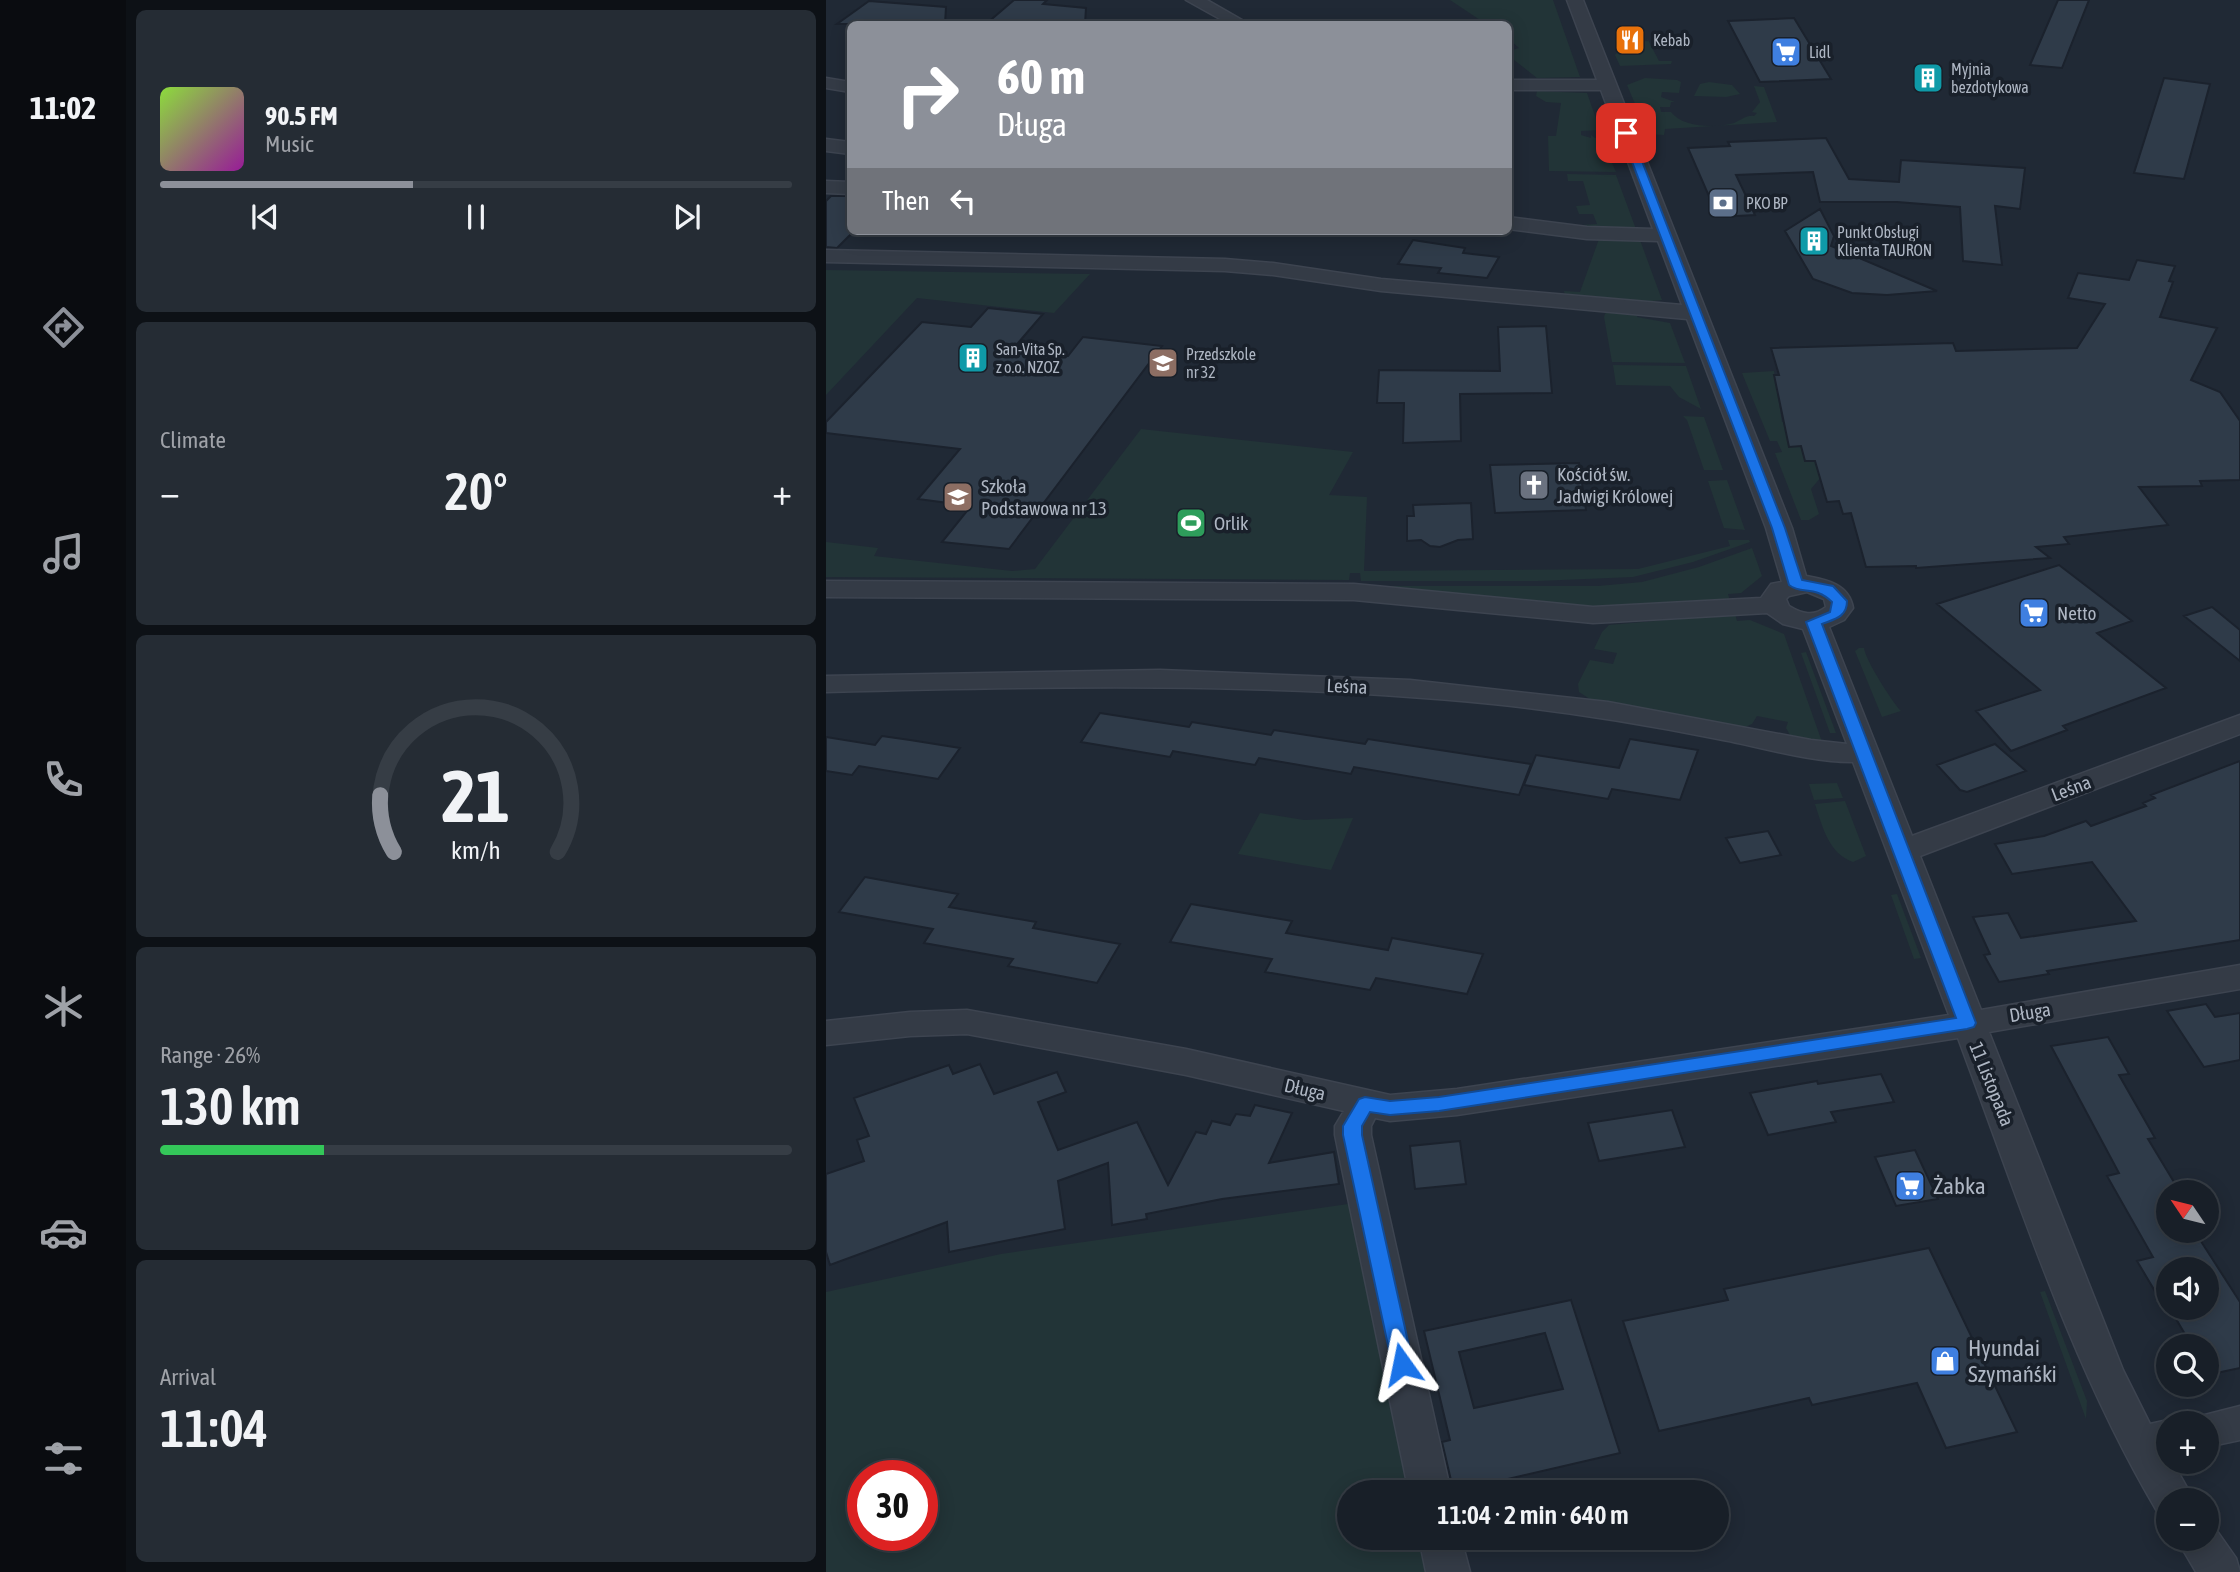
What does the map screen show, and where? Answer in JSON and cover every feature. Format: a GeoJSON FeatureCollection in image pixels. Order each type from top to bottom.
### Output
{"type":"FeatureCollection","features":[{"type":"Feature","properties":{"kind":"street"},"geometry":{"type":"LineString","coordinates":[[1194,0],[1235,21]]}},
{"type":"Feature","properties":{"kind":"street"},"geometry":{"type":"LineString","coordinates":[[1575,0],[1779,528],[1796,585]]}},
{"type":"Feature","properties":{"kind":"street"},"geometry":{"type":"LineString","coordinates":[[826,83],[847,86]]}},
{"type":"Feature","properties":{"kind":"street"},"geometry":{"type":"LineString","coordinates":[[1512,85],[1608,85]]}},
{"type":"Feature","properties":{"kind":"street"},"geometry":{"type":"LineString","coordinates":[[826,145],[847,148]]}},
{"type":"Feature","properties":{"kind":"street"},"geometry":{"type":"LineString","coordinates":[[826,187],[847,188]]}},
{"type":"Feature","properties":{"kind":"street"},"geometry":{"type":"LineString","coordinates":[[1512,224],[1587,233],[1665,235]]}},
{"type":"Feature","properties":{"kind":"street"},"geometry":{"type":"LineString","coordinates":[[826,256],[1198,263],[1273,269],[1482,296],[1696,313]]}},
{"type":"Feature","properties":{"kind":"street"},"geometry":{"type":"LineString","coordinates":[[1807,584],[1828,589],[1839,601],[1840,608],[1835,615],[1814,622],[1784,615],[1774,605],[1773,599],[1780,590],[1796,585],[1807,584]]}},
{"type":"Feature","properties":{"kind":"street"},"geometry":{"type":"LineString","coordinates":[[826,589],[1354,592],[1593,615],[1774,605]]}},
{"type":"Feature","properties":{"kind":"street","name":"11 Listopada"},"geometry":{"type":"LineString","coordinates":[[1814,622],[2103,1370],[2154,1441],[2168,1488]]}},
{"type":"Feature","properties":{"kind":"street","name":"Leśna"},"geometry":{"type":"LineString","coordinates":[[826,684],[1047,677],[1419,689],[1537,701],[1696,726],[1832,752],[1864,752]]}},
{"type":"Feature","properties":{"kind":"street","name":"Leśna"},"geometry":{"type":"LineString","coordinates":[[1902,851],[2240,724]]}},
{"type":"Feature","properties":{"kind":"street","name":"Długa"},"geometry":{"type":"LineString","coordinates":[[826,1033],[944,1022],[989,1025],[1124,1050],[1390,1108],[1457,1102],[1967,1023],[2240,977]]}},
{"type":"Feature","properties":{"kind":"street"},"geometry":{"type":"LineString","coordinates":[[1365,1104],[1353,1126],[1353,1135],[1427,1480]]}},
{"type":"Feature","properties":{"kind":"street"},"geometry":{"type":"LineString","coordinates":[[2219,1427],[2240,1423]]}},
{"type":"Feature","properties":{"kind":"street"},"geometry":{"type":"LineString","coordinates":[[1443,1550],[1448,1572]]}},
{"type":"Feature","properties":{"kind":"street"},"geometry":{"type":"LineString","coordinates":[[2206,1551],[2221,1572]]}},
{"type":"Feature","properties":{"kind":"shaded area"},"geometry":{"type":"Polygon","coordinates":[[[1450,0],[1553,0],[1580,77],[1537,78],[1512,58],[1512,50],[1519,48],[1512,42],[1512,21],[1482,21],[1450,0]]]}},
{"type":"Feature","properties":{"kind":"shaded area"},"geometry":{"type":"Polygon","coordinates":[[[1646,36],[1659,61],[1672,61],[1671,64],[1620,66],[1615,55],[1626,42],[1648,41],[1646,36]]]}},
{"type":"Feature","properties":{"kind":"shaded area"},"geometry":{"type":"Polygon","coordinates":[[[1645,78],[1681,82],[1679,93],[1662,92],[1661,97],[1675,102],[1671,102],[1670,107],[1660,107],[1661,112],[1671,112],[1691,124],[1709,126],[1727,125],[1754,116],[1757,113],[1752,112],[1760,102],[1754,86],[1764,87],[1777,122],[1665,129],[1664,135],[1648,134],[1627,85],[1645,78]]]}},
{"type":"Feature","properties":{"kind":"shaded area"},"geometry":{"type":"Polygon","coordinates":[[[1709,82],[1732,85],[1740,94],[1726,97],[1694,96],[1700,84],[1709,82]]]}},
{"type":"Feature","properties":{"kind":"shaded area"},"geometry":{"type":"Polygon","coordinates":[[[1537,91],[1587,93],[1600,130],[1581,131],[1581,135],[1603,138],[1616,172],[1549,171],[1548,136],[1556,136],[1561,103],[1546,102],[1536,96],[1537,91]]]}},
{"type":"Feature","properties":{"kind":"shaded area"},"geometry":{"type":"Polygon","coordinates":[[[1567,174],[1616,175],[1637,232],[1594,230],[1582,225],[1597,224],[1593,214],[1579,214],[1576,206],[1590,205],[1583,181],[1568,181],[1567,174]]]}},
{"type":"Feature","properties":{"kind":"shaded area"},"geometry":{"type":"Polygon","coordinates":[[[1599,239],[1640,240],[1662,300],[1644,302],[1565,295],[1564,291],[1580,292],[1599,239]]]}},
{"type":"Feature","properties":{"kind":"shaded area"},"geometry":{"type":"Polygon","coordinates":[[[826,270],[1090,274],[1054,313],[917,298],[826,395],[826,270]]]}},
{"type":"Feature","properties":{"kind":"shaded area"},"geometry":{"type":"Polygon","coordinates":[[[1606,311],[1638,313],[1637,317],[1670,323],[1685,363],[1612,362],[1604,317],[1606,311]]]}},
{"type":"Feature","properties":{"kind":"shaded area"},"geometry":{"type":"Polygon","coordinates":[[[1613,365],[1686,366],[1701,409],[1679,397],[1670,386],[1616,385],[1613,365]]]}},
{"type":"Feature","properties":{"kind":"shaded area"},"geometry":{"type":"Polygon","coordinates":[[[1774,371],[1782,422],[1794,422],[1805,461],[1817,461],[1821,477],[1811,489],[1819,514],[1809,520],[1801,520],[1775,453],[1782,452],[1777,441],[1770,441],[1742,373],[1774,371]]]}},
{"type":"Feature","properties":{"kind":"shaded area"},"geometry":{"type":"Polygon","coordinates":[[[1683,416],[1704,417],[1723,470],[1704,470],[1687,420],[1683,416]]]}},
{"type":"Feature","properties":{"kind":"shaded area","name":"Orlik"},"geometry":{"type":"Polygon","coordinates":[[[1141,429],[1353,452],[1329,495],[1367,497],[1364,571],[1638,569],[1730,546],[1728,540],[1750,542],[1693,562],[1633,577],[1538,581],[1361,581],[1360,573],[1350,573],[1349,580],[826,577],[826,542],[878,548],[874,556],[1012,571],[1035,569],[1141,429]]]}},
{"type":"Feature","properties":{"kind":"shaded area"},"geometry":{"type":"Polygon","coordinates":[[[1727,480],[1745,530],[1724,528],[1708,481],[1727,480]]]}},
{"type":"Feature","properties":{"kind":"shaded area"},"geometry":{"type":"Polygon","coordinates":[[[1752,548],[1762,576],[1741,593],[1728,594],[1730,601],[1582,608],[1362,586],[1598,586],[1642,582],[1699,567],[1752,548]]]}},
{"type":"Feature","properties":{"kind":"shaded area"},"geometry":{"type":"Polygon","coordinates":[[[1735,614],[1737,621],[1750,620],[1784,634],[1822,742],[1790,735],[1786,728],[1788,722],[1757,716],[1752,724],[1745,727],[1593,701],[1579,692],[1578,684],[1590,660],[1613,664],[1617,653],[1594,649],[1602,632],[1609,625],[1735,614]]]}},
{"type":"Feature","properties":{"kind":"shaded area"},"geometry":{"type":"Polygon","coordinates":[[[1864,648],[1880,680],[1901,711],[1882,717],[1855,651],[1864,648]]]}},
{"type":"Feature","properties":{"kind":"shaded area"},"geometry":{"type":"Polygon","coordinates":[[[1806,652],[1836,733],[1830,733],[1801,653],[1806,652]]]}},
{"type":"Feature","properties":{"kind":"shaded area"},"geometry":{"type":"Polygon","coordinates":[[[1837,783],[1843,798],[1814,800],[1809,784],[1837,783]]]}},
{"type":"Feature","properties":{"kind":"shaded area"},"geometry":{"type":"Polygon","coordinates":[[[1845,801],[1866,856],[1853,862],[1832,846],[1815,804],[1845,801]]]}},
{"type":"Feature","properties":{"kind":"shaded area"},"geometry":{"type":"Polygon","coordinates":[[[1260,813],[1304,820],[1353,818],[1331,870],[1238,854],[1260,813]]]}},
{"type":"Feature","properties":{"kind":"shaded area"},"geometry":{"type":"Polygon","coordinates":[[[1897,894],[1921,958],[1914,959],[1891,895],[1897,894]]]}},
{"type":"Feature","properties":{"kind":"shaded area"},"geometry":{"type":"Polygon","coordinates":[[[1355,1203],[1408,1480],[1337,1480],[1337,1550],[1421,1550],[1425,1572],[826,1572],[826,1292],[1001,1254],[1355,1203]]]}},
{"type":"Feature","properties":{"kind":"shaded area"},"geometry":{"type":"Polygon","coordinates":[[[2045,1291],[2087,1401],[2086,1419],[2040,1292],[2045,1291]]]}},
{"type":"Feature","properties":{"kind":"building"},"geometry":{"type":"Polygon","coordinates":[[[1014,0],[1047,0],[1043,4],[1086,8],[1085,21],[990,21],[1014,0]]]}},
{"type":"Feature","properties":{"kind":"building"},"geometry":{"type":"Polygon","coordinates":[[[2058,0],[2089,0],[2062,68],[2030,65],[2058,0]]]}},
{"type":"Feature","properties":{"kind":"building"},"geometry":{"type":"Polygon","coordinates":[[[869,1],[946,7],[945,21],[847,21],[847,24],[837,24],[869,1]]]}},
{"type":"Feature","properties":{"kind":"building","name":"Lidl"},"geometry":{"type":"Polygon","coordinates":[[[1794,18],[1831,79],[1760,82],[1728,21],[1794,18]]]}},
{"type":"Feature","properties":{"kind":"building"},"geometry":{"type":"Polygon","coordinates":[[[2164,78],[2210,84],[2184,179],[2134,173],[2164,78]]]}},
{"type":"Feature","properties":{"kind":"building"},"geometry":{"type":"Polygon","coordinates":[[[1826,138],[1849,179],[1899,182],[1901,160],[2025,168],[2020,209],[1995,206],[2002,265],[1963,261],[1960,207],[1897,202],[1820,202],[1813,172],[1736,175],[1755,215],[1718,217],[1688,148],[1730,146],[1728,142],[1826,138]]]}},
{"type":"Feature","properties":{"kind":"building"},"geometry":{"type":"Polygon","coordinates":[[[831,196],[847,196],[847,235],[850,235],[837,248],[826,247],[826,201],[831,196]]]}},
{"type":"Feature","properties":{"kind":"building"},"geometry":{"type":"Polygon","coordinates":[[[1820,209],[1834,236],[1831,246],[1937,291],[1887,295],[1852,293],[1813,279],[1785,231],[1820,209]]]}},
{"type":"Feature","properties":{"kind":"building"},"geometry":{"type":"Polygon","coordinates":[[[1413,240],[1465,248],[1463,253],[1499,257],[1487,278],[1438,273],[1441,268],[1398,264],[1413,240]]]}},
{"type":"Feature","properties":{"kind":"building"},"geometry":{"type":"Polygon","coordinates":[[[2137,260],[2175,266],[2169,281],[2173,282],[2160,317],[2217,328],[2191,380],[2220,392],[2240,421],[2240,480],[2200,481],[2202,486],[2139,487],[2168,525],[2064,537],[2069,544],[2036,547],[2050,558],[1916,568],[1866,567],[1851,513],[1843,514],[1839,501],[1827,502],[1815,461],[1805,461],[1801,446],[1789,447],[1774,375],[1779,375],[1771,348],[1953,343],[1956,351],[2077,348],[2105,304],[2068,298],[2078,273],[2129,280],[2137,260]]]}},
{"type":"Feature","properties":{"kind":"building"},"geometry":{"type":"Polygon","coordinates":[[[988,308],[1043,314],[1012,350],[1068,356],[1083,337],[1162,346],[1009,549],[942,542],[971,506],[918,499],[960,449],[826,433],[826,422],[922,322],[971,327],[988,308]]]}},
{"type":"Feature","properties":{"kind":"building"},"geometry":{"type":"Polygon","coordinates":[[[1546,326],[1552,393],[1460,394],[1461,441],[1403,443],[1404,403],[1377,403],[1379,370],[1500,371],[1498,327],[1546,326]]]}},
{"type":"Feature","properties":{"kind":"building","name":"Kościół św. Jadwigi Królowej"},"geometry":{"type":"Polygon","coordinates":[[[1579,463],[1586,510],[1495,513],[1490,465],[1579,463]]]}},
{"type":"Feature","properties":{"kind":"building"},"geometry":{"type":"Polygon","coordinates":[[[1471,503],[1473,539],[1458,540],[1440,547],[1430,546],[1421,540],[1407,541],[1407,516],[1414,516],[1413,505],[1471,503]]]}},
{"type":"Feature","properties":{"kind":"building"},"geometry":{"type":"Polygon","coordinates":[[[2059,565],[2132,621],[2097,633],[2166,688],[2063,726],[2067,730],[2011,751],[1976,711],[2040,690],[1937,604],[2059,565]]]}},
{"type":"Feature","properties":{"kind":"building"},"geometry":{"type":"Polygon","coordinates":[[[2212,607],[2240,630],[2240,661],[2184,616],[2212,607]]]}},
{"type":"Feature","properties":{"kind":"building"},"geometry":{"type":"Polygon","coordinates":[[[1100,713],[1189,727],[1192,722],[1271,735],[1274,730],[1365,744],[1368,739],[1531,764],[1519,795],[1354,767],[1351,774],[1259,758],[1255,765],[1173,751],[1170,757],[1081,742],[1100,713]]]}},
{"type":"Feature","properties":{"kind":"building"},"geometry":{"type":"Polygon","coordinates":[[[882,736],[960,748],[938,779],[859,766],[852,775],[826,771],[826,737],[875,745],[882,736]]]}},
{"type":"Feature","properties":{"kind":"building"},"geometry":{"type":"Polygon","coordinates":[[[1630,739],[1698,750],[1680,800],[1612,789],[1608,799],[1524,785],[1536,755],[1619,768],[1630,739]]]}},
{"type":"Feature","properties":{"kind":"building"},"geometry":{"type":"Polygon","coordinates":[[[1995,744],[2026,771],[1967,792],[1960,790],[1937,765],[1995,744]]]}},
{"type":"Feature","properties":{"kind":"building"},"geometry":{"type":"Polygon","coordinates":[[[2240,761],[2240,940],[2047,971],[2049,974],[1999,982],[1984,955],[1990,954],[1973,917],[2008,913],[2021,938],[2136,921],[2092,862],[2012,874],[1995,844],[2044,836],[2086,821],[2091,826],[2146,806],[2143,803],[2155,798],[2151,795],[2240,761]]]}},
{"type":"Feature","properties":{"kind":"building"},"geometry":{"type":"Polygon","coordinates":[[[1768,831],[1781,855],[1740,863],[1726,838],[1768,831]]]}},
{"type":"Feature","properties":{"kind":"building"},"geometry":{"type":"Polygon","coordinates":[[[865,877],[958,894],[949,907],[1036,922],[1033,928],[1120,944],[1097,983],[1008,966],[1013,959],[924,943],[933,929],[839,912],[865,877]]]}},
{"type":"Feature","properties":{"kind":"building"},"geometry":{"type":"Polygon","coordinates":[[[1191,904],[1292,921],[1286,933],[1388,950],[1392,938],[1483,954],[1467,994],[1376,978],[1370,990],[1265,972],[1272,959],[1170,942],[1191,904]]]}},
{"type":"Feature","properties":{"kind":"building"},"geometry":{"type":"Polygon","coordinates":[[[2206,1004],[2215,1017],[2240,1013],[2240,1060],[2204,1067],[2167,1011],[2206,1004]]]}},
{"type":"Feature","properties":{"kind":"building"},"geometry":{"type":"Polygon","coordinates":[[[2108,1037],[2129,1074],[2119,1075],[2155,1138],[2148,1139],[2173,1180],[2156,1180],[2156,1243],[2202,1243],[2211,1257],[2156,1257],[2156,1293],[2137,1261],[2153,1257],[2107,1176],[2119,1173],[2051,1046],[2108,1037]]]}},
{"type":"Feature","properties":{"kind":"building"},"geometry":{"type":"Polygon","coordinates":[[[980,1064],[994,1094],[1057,1072],[1066,1092],[1038,1102],[1058,1150],[1137,1122],[1168,1185],[1196,1132],[1206,1134],[1212,1121],[1230,1125],[1236,1114],[1250,1116],[1255,1105],[1292,1113],[1269,1163],[1334,1152],[1339,1184],[1222,1199],[1146,1214],[1147,1219],[1112,1225],[1108,1163],[1058,1181],[1065,1229],[949,1252],[947,1222],[830,1265],[826,1252],[826,1174],[864,1161],[857,1140],[869,1136],[854,1098],[949,1065],[953,1074],[980,1064]]]}},
{"type":"Feature","properties":{"kind":"building"},"geometry":{"type":"Polygon","coordinates":[[[1881,1074],[1894,1102],[1831,1112],[1836,1122],[1768,1135],[1750,1093],[1817,1081],[1818,1084],[1881,1074]]]}},
{"type":"Feature","properties":{"kind":"building"},"geometry":{"type":"Polygon","coordinates":[[[1672,1110],[1685,1147],[1599,1161],[1588,1123],[1672,1110]]]}},
{"type":"Feature","properties":{"kind":"building"},"geometry":{"type":"Polygon","coordinates":[[[1460,1141],[1466,1184],[1415,1189],[1410,1146],[1460,1141]]]}},
{"type":"Feature","properties":{"kind":"building","name":"Żabka"},"geometry":{"type":"Polygon","coordinates":[[[1915,1150],[1938,1199],[1896,1206],[1875,1157],[1915,1150]]]}},
{"type":"Feature","properties":{"kind":"building"},"geometry":{"type":"Polygon","coordinates":[[[1929,1248],[2017,1432],[1946,1448],[1917,1383],[1812,1405],[1809,1398],[1659,1431],[1623,1321],[1728,1300],[1724,1289],[1929,1248]]]}},
{"type":"Feature","properties":{"kind":"building"},"geometry":{"type":"Polygon","coordinates":[[[2219,1269],[2240,1302],[2240,1368],[2219,1372],[2219,1334],[2185,1334],[2177,1320],[2219,1320],[2219,1269]]]}},
{"type":"Feature","properties":{"kind":"building"},"geometry":{"type":"Polygon","coordinates":[[[1571,1300],[1620,1453],[1504,1480],[1451,1480],[1442,1442],[1450,1440],[1424,1331],[1571,1300]],[[1545,1333],[1459,1352],[1474,1408],[1563,1389],[1545,1333]]]}},
{"type":"Feature","properties":{"kind":"place","name":"Kebab"},"geometry":{"type":"Point","coordinates":[1630,40]}},
{"type":"Feature","properties":{"kind":"place","name":"Lidl"},"geometry":{"type":"Point","coordinates":[1786,52]}},
{"type":"Feature","properties":{"kind":"place","name":"Myjnia bezdotykowa"},"geometry":{"type":"Point","coordinates":[1928,78]}},
{"type":"Feature","properties":{"kind":"place","name":"PKO BP"},"geometry":{"type":"Point","coordinates":[1723,203]}},
{"type":"Feature","properties":{"kind":"place","name":"Punkt Obsługi Klienta TAURON"},"geometry":{"type":"Point","coordinates":[1814,241]}},
{"type":"Feature","properties":{"kind":"place","name":"San-Vita Sp. z o.o. NZOZ"},"geometry":{"type":"Point","coordinates":[973,358]}},
{"type":"Feature","properties":{"kind":"place","name":"Przedszkole nr 32"},"geometry":{"type":"Point","coordinates":[1163,363]}},
{"type":"Feature","properties":{"kind":"place","name":"Kościół św. Jadwigi Królowej"},"geometry":{"type":"Point","coordinates":[1534,485]}},
{"type":"Feature","properties":{"kind":"place","name":"Szkoła Podstawowa nr 13"},"geometry":{"type":"Point","coordinates":[958,497]}},
{"type":"Feature","properties":{"kind":"place","name":"Orlik"},"geometry":{"type":"Point","coordinates":[1191,523]}},
{"type":"Feature","properties":{"kind":"place","name":"Netto"},"geometry":{"type":"Point","coordinates":[2034,613]}},
{"type":"Feature","properties":{"kind":"place","name":"Żabka"},"geometry":{"type":"Point","coordinates":[1910,1186]}},
{"type":"Feature","properties":{"kind":"place","name":"Hyundai Szymańśki"},"geometry":{"type":"Point","coordinates":[1945,1361]}},
{"type":"Feature","properties":{"kind":"route"},"geometry":{"type":"LineString","coordinates":[[1402,1364],[1353,1135],[1357,1115],[1365,1104],[1390,1108],[1422,1107],[1967,1023],[1814,622],[1835,615],[1840,608],[1839,601],[1828,589],[1807,584],[1796,585],[1779,528],[1626,133]]}}]}
